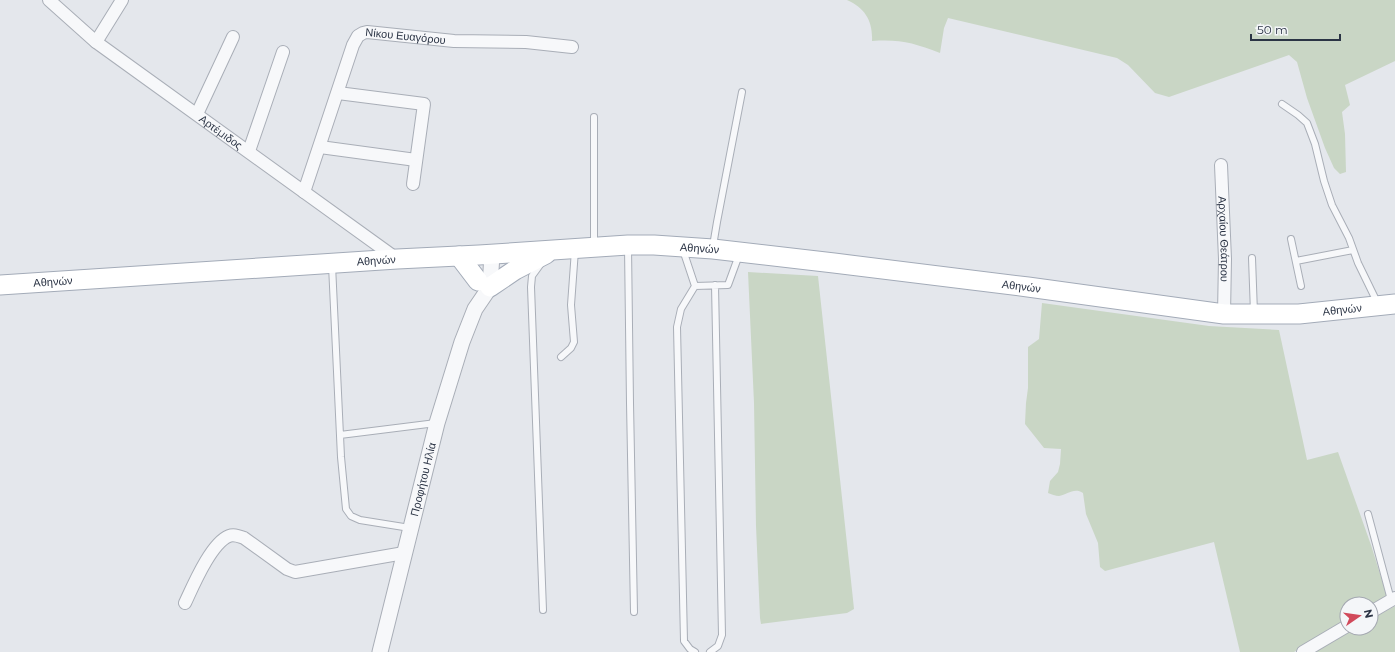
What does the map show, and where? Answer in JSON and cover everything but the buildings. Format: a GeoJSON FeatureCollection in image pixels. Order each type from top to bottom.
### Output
{"type":"FeatureCollection","features":[{"type":"Feature","properties":{"kind":"main road","name":"Αθηνών"},"geometry":{"type":"LineString","coordinates":[[0,285],[628,245],[713,248],[1028,287],[1224,314],[1299,314],[1387,305]]}},
{"type":"Feature","properties":{"kind":"main road"},"geometry":{"type":"LineString","coordinates":[[459,256],[484,284],[555,250]]}},
{"type":"Feature","properties":{"kind":"street","name":"Αρτέμιδος"},"geometry":{"type":"LineString","coordinates":[[49,0],[96,42],[397,259]]}},
{"type":"Feature","properties":{"kind":"street"},"geometry":{"type":"LineString","coordinates":[[96,42],[122,0]]}},
{"type":"Feature","properties":{"kind":"street","name":"Νίκου Ευαγόρου"},"geometry":{"type":"LineString","coordinates":[[304,192],[355,40],[363,33],[454,41],[526,42],[572,47]]}},
{"type":"Feature","properties":{"kind":"street"},"geometry":{"type":"LineString","coordinates":[[197,114],[234,37]]}},
{"type":"Feature","properties":{"kind":"street"},"geometry":{"type":"LineString","coordinates":[[249,151],[283,52]]}},
{"type":"Feature","properties":{"kind":"street"},"geometry":{"type":"LineString","coordinates":[[338,93],[424,104],[413,184]]}},
{"type":"Feature","properties":{"kind":"street"},"geometry":{"type":"LineString","coordinates":[[320,147],[416,160]]}},
{"type":"Feature","properties":{"kind":"street","name":"Αρχαίου Θεάτρου"},"geometry":{"type":"LineString","coordinates":[[1221,165],[1224,314]]}},
{"type":"Feature","properties":{"kind":"street"},"geometry":{"type":"LineString","coordinates":[[484,284],[486,255]]}},
{"type":"Feature","properties":{"kind":"street","name":"Προφήτου Ηλία"},"geometry":{"type":"LineString","coordinates":[[380,652],[437,423],[462,342],[484,284]]}},
{"type":"Feature","properties":{"kind":"street"},"geometry":{"type":"LineString","coordinates":[[185,603],[200,571],[220,542],[228,536],[236,535],[244,538],[287,569],[295,572],[404,553]]}},
{"type":"Feature","properties":{"kind":"street"},"geometry":{"type":"LineString","coordinates":[[1379,607],[1393,599]]}},
{"type":"Feature","properties":{"kind":"street"},"geometry":{"type":"LineString","coordinates":[[1303,652],[1339,631]]}},
{"type":"Feature","properties":{"kind":"lane"},"geometry":{"type":"LineString","coordinates":[[713,248],[742,92]]}},
{"type":"Feature","properties":{"kind":"lane"},"geometry":{"type":"LineString","coordinates":[[1282,104],[1307,123],[1315,144],[1324,181],[1332,204],[1349,238],[1364,277],[1387,305]]}},
{"type":"Feature","properties":{"kind":"lane"},"geometry":{"type":"LineString","coordinates":[[594,117],[594,247]]}},
{"type":"Feature","properties":{"kind":"lane"},"geometry":{"type":"LineString","coordinates":[[1291,239],[1301,286]]}},
{"type":"Feature","properties":{"kind":"lane"},"geometry":{"type":"LineString","coordinates":[[628,245],[634,612]]}},
{"type":"Feature","properties":{"kind":"lane"},"geometry":{"type":"LineString","coordinates":[[682,246],[695,286],[681,309],[677,327],[684,640],[690,649],[695,652]]}},
{"type":"Feature","properties":{"kind":"lane"},"geometry":{"type":"LineString","coordinates":[[561,357],[571,348],[574,342],[571,305],[576,248]]}},
{"type":"Feature","properties":{"kind":"lane"},"geometry":{"type":"LineString","coordinates":[[543,610],[531,287],[532,276],[537,268],[555,250]]}},
{"type":"Feature","properties":{"kind":"lane"},"geometry":{"type":"LineString","coordinates":[[1296,261],[1353,250]]}},
{"type":"Feature","properties":{"kind":"lane"},"geometry":{"type":"LineString","coordinates":[[695,286],[728,285],[740,252]]}},
{"type":"Feature","properties":{"kind":"lane"},"geometry":{"type":"LineString","coordinates":[[1252,258],[1254,315]]}},
{"type":"Feature","properties":{"kind":"lane"},"geometry":{"type":"LineString","coordinates":[[332,264],[340,435],[346,509],[351,516],[360,520],[410,528]]}},
{"type":"Feature","properties":{"kind":"lane"},"geometry":{"type":"LineString","coordinates":[[710,652],[718,646],[722,635],[715,285]]}},
{"type":"Feature","properties":{"kind":"lane"},"geometry":{"type":"LineString","coordinates":[[340,435],[437,423]]}},
{"type":"Feature","properties":{"kind":"lane"},"geometry":{"type":"LineString","coordinates":[[1368,514],[1393,599]]}},
{"type":"Feature","properties":{"kind":"green space"},"geometry":{"type":"Polygon","coordinates":[[[847,0],[1395,0],[1395,61],[1345,85],[1350,105],[1342,112],[1345,134],[1346,172],[1340,174],[1334,168],[1325,148],[1307,98],[1297,62],[1289,55],[1169,97],[1155,93],[1128,65],[1117,58],[948,18],[944,28],[940,53],[907,42],[872,41],[871,27],[867,16],[859,7],[847,0]]]}},
{"type":"Feature","properties":{"kind":"green space"},"geometry":{"type":"Polygon","coordinates":[[[748,272],[818,276],[854,609],[847,613],[761,624],[756,526],[754,403],[748,272]]]}},
{"type":"Feature","properties":{"kind":"green space"},"geometry":{"type":"Polygon","coordinates":[[[1042,303],[1209,326],[1279,330],[1307,460],[1338,452],[1371,545],[1386,593],[1390,597],[1379,603],[1379,596],[1339,596],[1339,625],[1294,652],[1240,652],[1214,542],[1105,571],[1100,567],[1098,543],[1086,514],[1083,493],[1080,491],[1074,491],[1059,496],[1048,493],[1050,481],[1058,472],[1061,449],[1044,448],[1025,424],[1028,388],[1028,347],[1039,339],[1042,303]]]}},
{"type":"Feature","properties":{"kind":"green space"},"geometry":{"type":"Polygon","coordinates":[[[1395,606],[1395,652],[1315,652],[1342,636],[1379,636],[1379,615],[1395,606]]]}}]}
